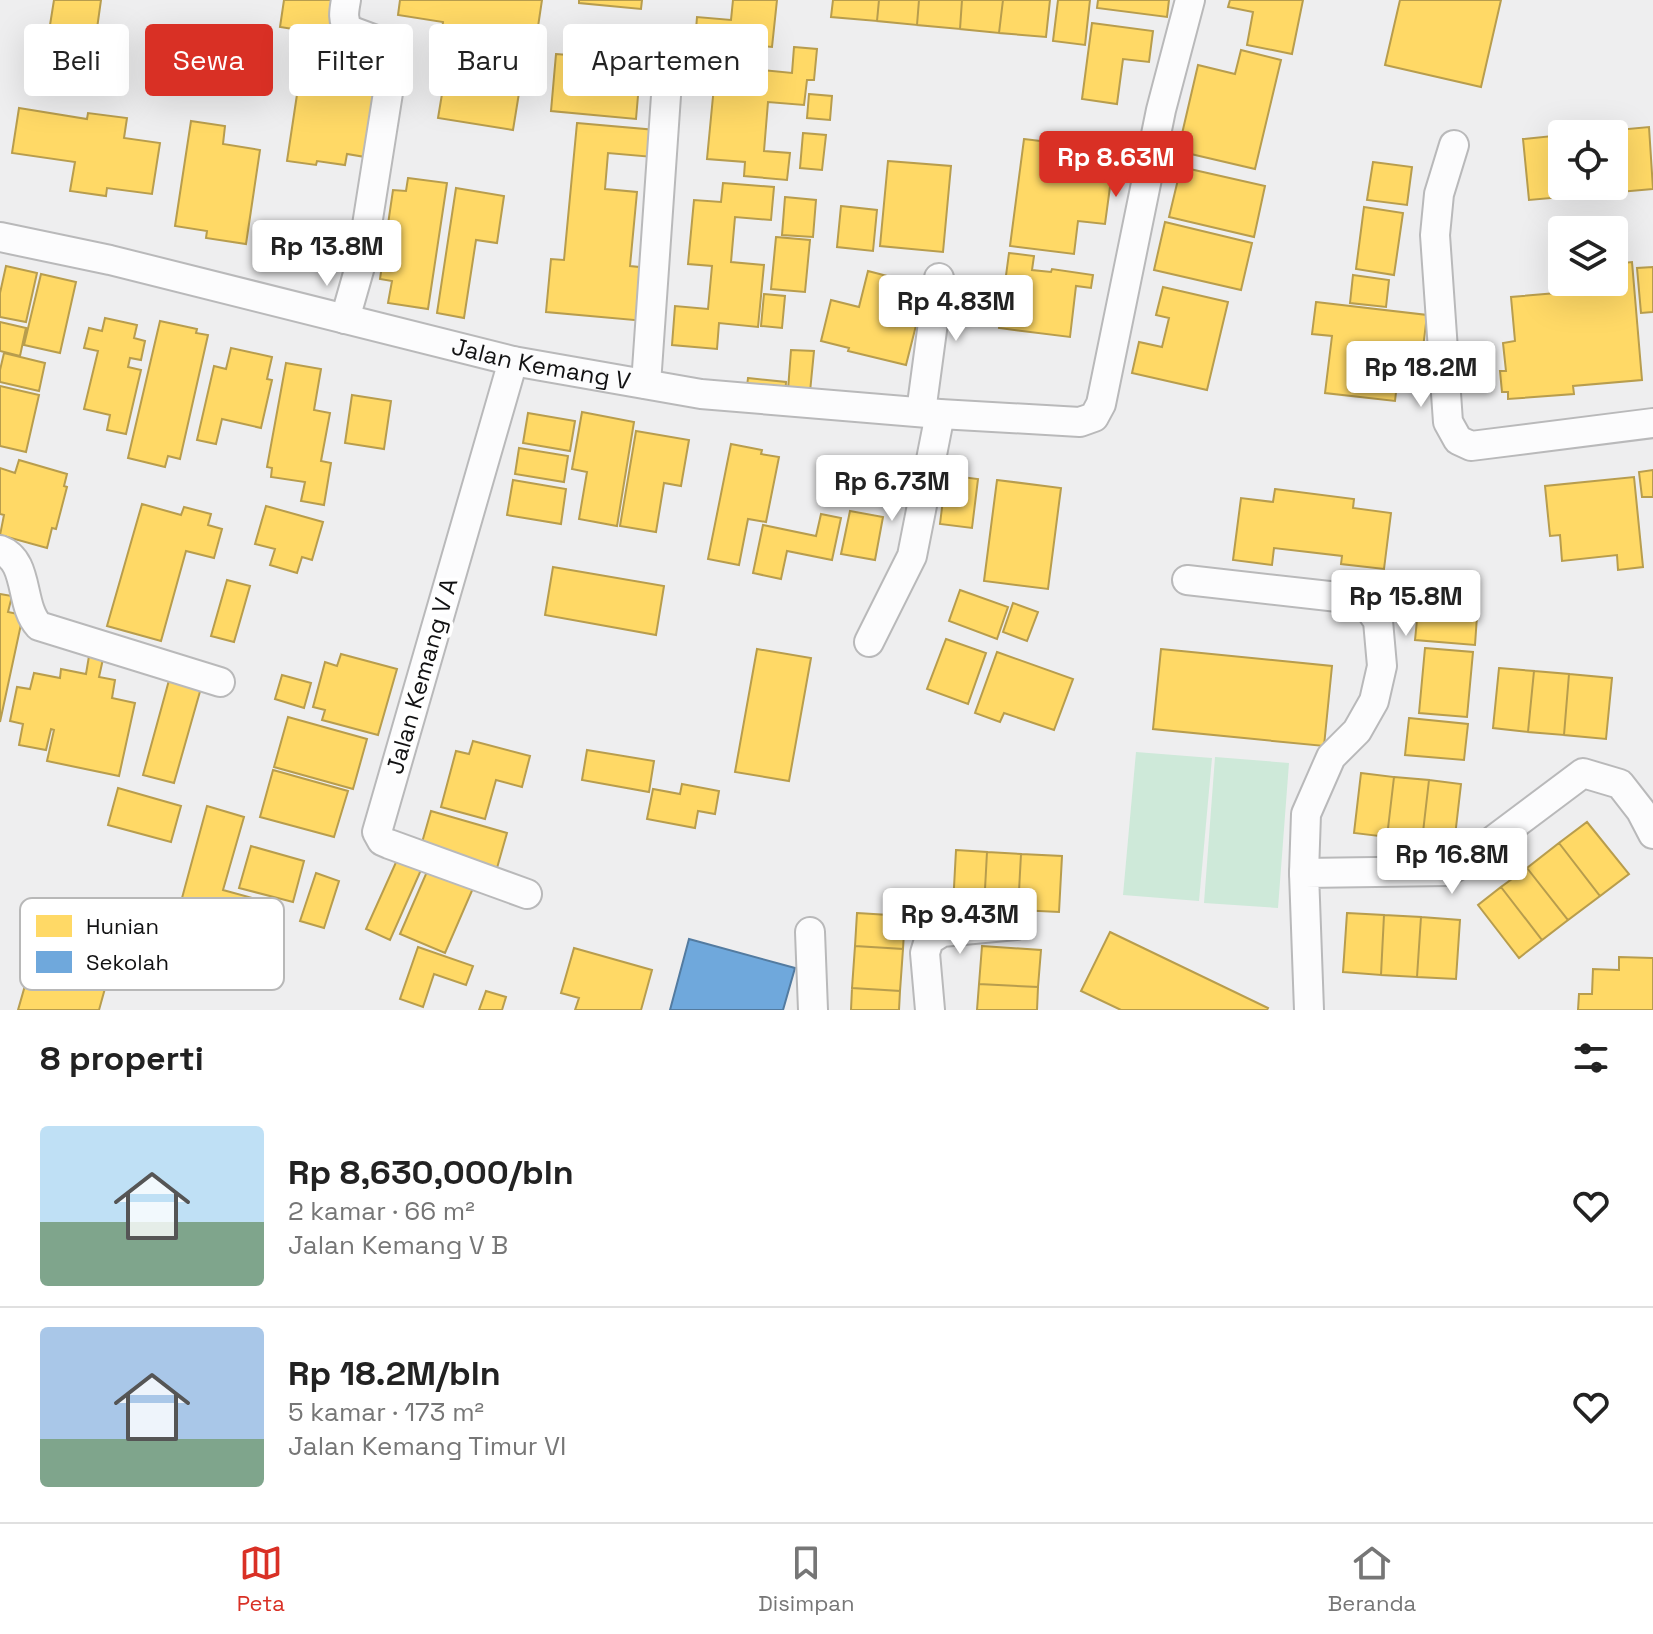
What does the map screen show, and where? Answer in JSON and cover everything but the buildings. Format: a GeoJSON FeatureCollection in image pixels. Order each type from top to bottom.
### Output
{"type":"FeatureCollection","features":[{"type":"Feature","properties":{"kind":"street"},"geometry":{"type":"LineString","coordinates":[[345,319],[363,254],[394,55],[392,46],[349,30],[344,18],[346,0]]}},
{"type":"Feature","properties":{"kind":"street","name":"Jalan Kemang V"},"geometry":{"type":"LineString","coordinates":[[0,237],[110,260],[513,361],[701,394],[1080,422],[1094,417],[1101,404],[1161,110],[1190,0]]}},
{"type":"Feature","properties":{"kind":"street"},"geometry":{"type":"LineString","coordinates":[[646,384],[666,96]]}},
{"type":"Feature","properties":{"kind":"street"},"geometry":{"type":"LineString","coordinates":[[1454,145],[1439,194],[1435,235],[1448,422],[1458,440],[1471,446],[1653,423]]}},
{"type":"Feature","properties":{"kind":"street"},"geometry":{"type":"LineString","coordinates":[[869,642],[912,556],[930,413],[939,278]]}},
{"type":"Feature","properties":{"kind":"street","name":"Jalan Kemang V A"},"geometry":{"type":"LineString","coordinates":[[513,361],[377,832],[382,841],[389,844],[527,894]]}},
{"type":"Feature","properties":{"kind":"street"},"geometry":{"type":"LineString","coordinates":[[0,550],[9,553],[17,564],[30,614],[39,626],[220,682]]}},
{"type":"Feature","properties":{"kind":"street"},"geometry":{"type":"LineString","coordinates":[[1187,580],[1347,598],[1367,605],[1378,621],[1382,666],[1374,701],[1357,731],[1331,757],[1306,814],[1304,873],[1309,1010]]}},
{"type":"Feature","properties":{"kind":"street"},"geometry":{"type":"LineString","coordinates":[[1304,873],[1448,871],[1583,773],[1620,784],[1641,811],[1653,834]]}},
{"type":"Feature","properties":{"kind":"street"},"geometry":{"type":"LineString","coordinates":[[930,1010],[925,953],[929,940],[942,932],[1016,925]]}},
{"type":"Feature","properties":{"kind":"street"},"geometry":{"type":"LineString","coordinates":[[810,932],[813,1010]]}},
{"type":"Feature","properties":{"kind":"green space"},"geometry":{"type":"Polygon","coordinates":[[[1136,752],[1212,758],[1199,901],[1123,895],[1136,752]]]}},
{"type":"Feature","properties":{"kind":"green space"},"geometry":{"type":"Polygon","coordinates":[[[1215,757],[1289,763],[1278,908],[1204,903],[1215,757]]]}}]}
